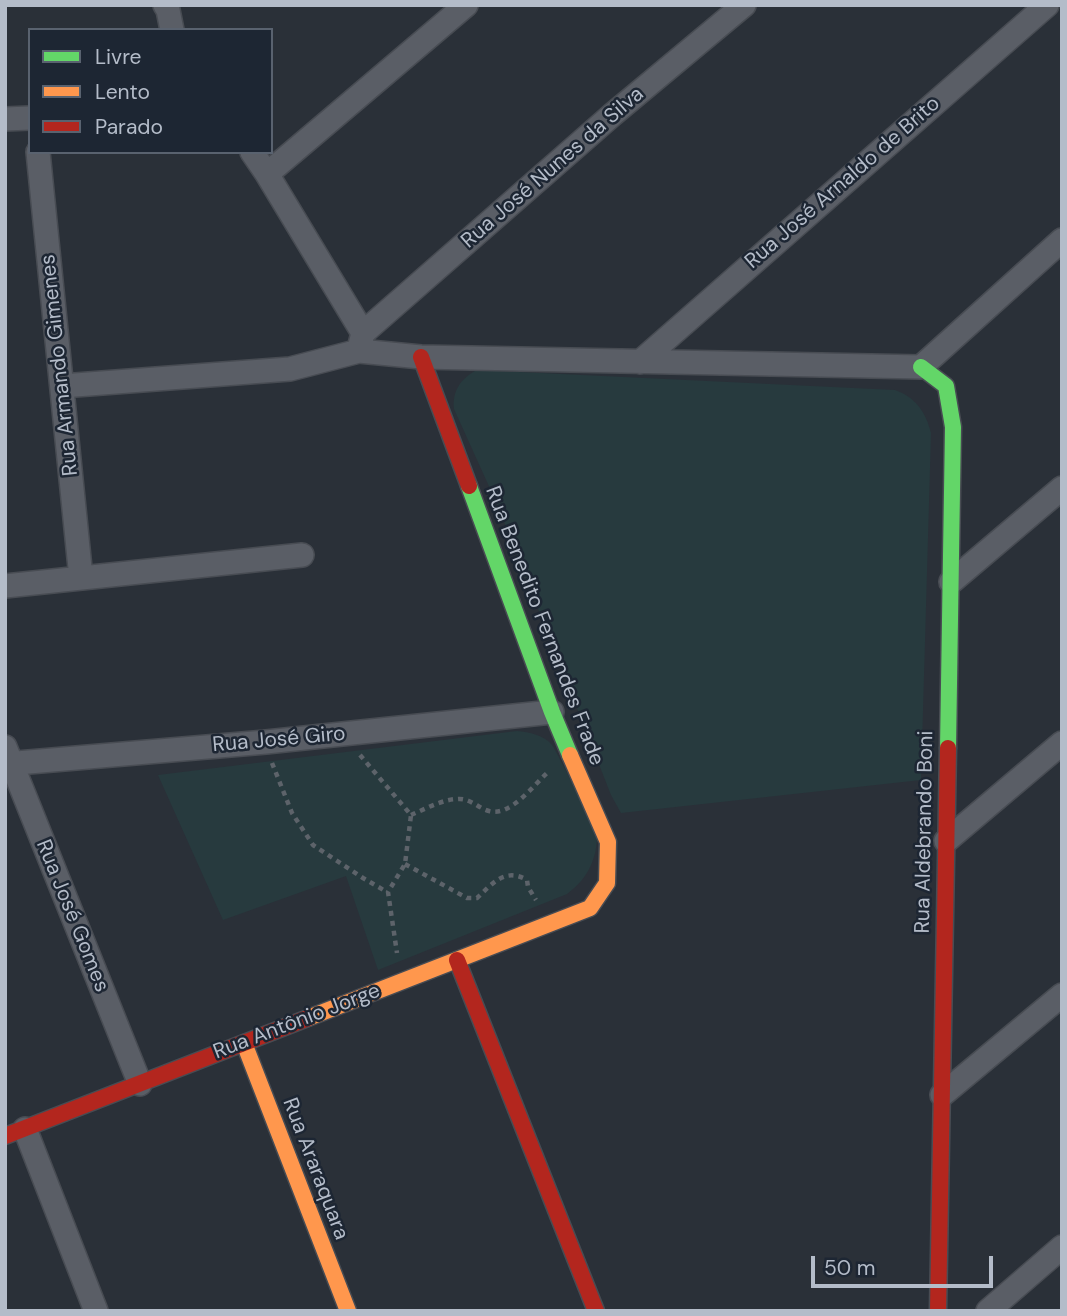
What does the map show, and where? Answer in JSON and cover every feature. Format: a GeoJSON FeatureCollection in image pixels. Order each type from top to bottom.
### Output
{"type":"FeatureCollection","features":[{"type":"Feature","properties":{"kind":"street"},"geometry":{"type":"LineString","coordinates":[[267,174],[466,5]]}},
{"type":"Feature","properties":{"kind":"street","name":"Rua José Nunes da Silva"},"geometry":{"type":"LineString","coordinates":[[361,342],[612,115],[744,5]]}},
{"type":"Feature","properties":{"kind":"street","name":"Rua José Arnaldo de Brito"},"geometry":{"type":"LineString","coordinates":[[640,362],[1046,5]]}},
{"type":"Feature","properties":{"kind":"street"},"geometry":{"type":"LineString","coordinates":[[5,119],[28,118]]}},
{"type":"Feature","properties":{"kind":"street","name":"Rua Armando Gimenes"},"geometry":{"type":"LineString","coordinates":[[38,154],[81,578]]}},
{"type":"Feature","properties":{"kind":"street"},"geometry":{"type":"LineString","coordinates":[[252,154],[267,174],[361,342]]}},
{"type":"Feature","properties":{"kind":"street"},"geometry":{"type":"LineString","coordinates":[[62,386],[290,369],[361,342],[421,356],[921,368],[1062,240]]}},
{"type":"Feature","properties":{"kind":"street","name":"Rua Benedito Fernandes Frade"},"geometry":{"type":"LineString","coordinates":[[421,356],[552,712],[608,842],[607,883],[590,908]]}},
{"type":"Feature","properties":{"kind":"street","name":"Rua Aldebrando Boni"},"geometry":{"type":"LineString","coordinates":[[921,368],[946,386],[953,427],[939,1311]]}},
{"type":"Feature","properties":{"kind":"street"},"geometry":{"type":"LineString","coordinates":[[951,582],[1062,488]]}},
{"type":"Feature","properties":{"kind":"street"},"geometry":{"type":"LineString","coordinates":[[5,586],[302,555]]}},
{"type":"Feature","properties":{"kind":"street","name":"Rua José Giro"},"geometry":{"type":"LineString","coordinates":[[7,758],[266,742],[552,712]]}},
{"type":"Feature","properties":{"kind":"street"},"geometry":{"type":"LineString","coordinates":[[946,841],[1062,743]]}},
{"type":"Feature","properties":{"kind":"street","name":"Rua José Gomes"},"geometry":{"type":"LineString","coordinates":[[7,758],[140,1084]]}},
{"type":"Feature","properties":{"kind":"street","name":"Rua Antônio Jorge"},"geometry":{"type":"LineString","coordinates":[[15,1133],[590,908]]}},
{"type":"Feature","properties":{"kind":"street"},"geometry":{"type":"LineString","coordinates":[[457,960],[596,1311]]}},
{"type":"Feature","properties":{"kind":"street"},"geometry":{"type":"LineString","coordinates":[[942,1095],[1062,995]]}},
{"type":"Feature","properties":{"kind":"street","name":"Rua Araraquara"},"geometry":{"type":"LineString","coordinates":[[244,1043],[348,1311]]}},
{"type":"Feature","properties":{"kind":"street"},"geometry":{"type":"LineString","coordinates":[[15,1133],[96,1311]]}},
{"type":"Feature","properties":{"kind":"street"},"geometry":{"type":"LineString","coordinates":[[988,1311],[1062,1247]]}},
{"type":"Feature","properties":{"kind":"path"},"geometry":{"type":"LineString","coordinates":[[342,734],[411,815],[405,864],[388,892],[401,981]]}},
{"type":"Feature","properties":{"kind":"path"},"geometry":{"type":"LineString","coordinates":[[266,742],[292,813],[313,845],[388,892]]}},
{"type":"Feature","properties":{"kind":"path"},"geometry":{"type":"LineString","coordinates":[[411,815],[456,799],[467,800],[490,811],[508,809],[568,752]]}},
{"type":"Feature","properties":{"kind":"path"},"geometry":{"type":"LineString","coordinates":[[405,864],[467,898],[477,898],[499,878],[519,875],[527,880],[528,887],[551,923]]}},
{"type":"Feature","properties":{"kind":"green space"},"geometry":{"type":"Polygon","coordinates":[[[477,370],[895,390],[914,401],[923,412],[931,433],[921,780],[621,813],[611,795],[497,504],[454,409],[454,396],[459,386],[477,370]]]}},
{"type":"Feature","properties":{"kind":"green space"},"geometry":{"type":"Polygon","coordinates":[[[517,731],[541,736],[552,745],[562,762],[597,838],[595,855],[589,870],[580,883],[567,894],[378,970],[346,876],[223,920],[158,775],[517,731]]]}},
{"type":"Feature","properties":{"kind":"traffic: fast"},"geometry":{"type":"LineString","coordinates":[[921,367],[946,386],[953,427],[948,748]]}},
{"type":"Feature","properties":{"kind":"traffic: fast"},"geometry":{"type":"LineString","coordinates":[[469,486],[570,755]]}},
{"type":"Feature","properties":{"kind":"traffic: slow"},"geometry":{"type":"LineString","coordinates":[[308,1018],[590,908],[607,883],[608,842],[570,755]]}},
{"type":"Feature","properties":{"kind":"traffic: slow"},"geometry":{"type":"LineString","coordinates":[[244,1043],[348,1311]]}},
{"type":"Feature","properties":{"kind":"traffic: jam"},"geometry":{"type":"LineString","coordinates":[[421,357],[469,486]]}},
{"type":"Feature","properties":{"kind":"traffic: jam"},"geometry":{"type":"LineString","coordinates":[[938,1311],[948,748]]}},
{"type":"Feature","properties":{"kind":"traffic: jam"},"geometry":{"type":"LineString","coordinates":[[457,960],[596,1311]]}},
{"type":"Feature","properties":{"kind":"traffic: jam"},"geometry":{"type":"LineString","coordinates":[[5,1136],[308,1018]]}}]}
